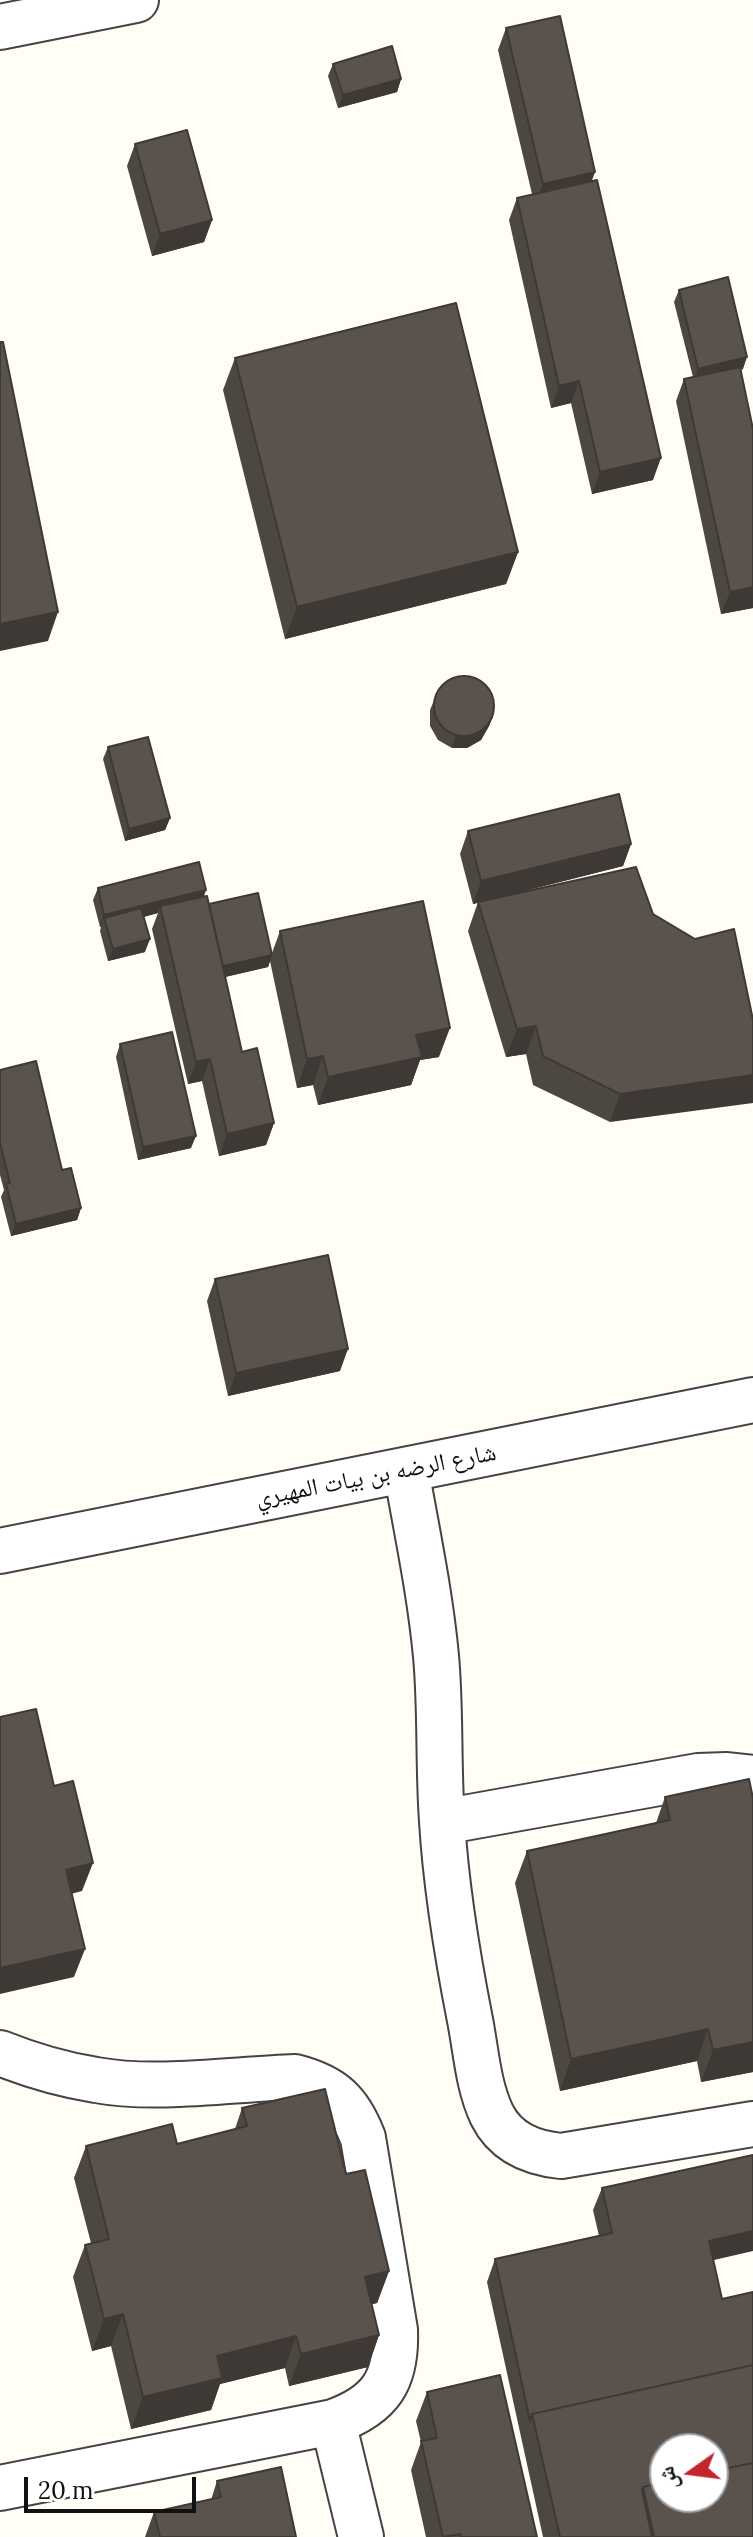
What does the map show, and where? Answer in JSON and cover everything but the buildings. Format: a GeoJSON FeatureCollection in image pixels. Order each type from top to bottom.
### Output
{"type":"FeatureCollection","features":[{"type":"Feature","properties":{"kind":"street"},"geometry":{"type":"LineString","coordinates":[[0,27],[136,0]]}},
{"type":"Feature","properties":{"kind":"street","name":"شارع الرضه بن بيات المهيري"},"geometry":{"type":"LineString","coordinates":[[0,1551],[753,1400]]}},
{"type":"Feature","properties":{"kind":"street"},"geometry":{"type":"LineString","coordinates":[[406,1470],[428,1589],[436,1657],[446,1874],[462,1977],[485,2095],[492,2115],[503,2132],[518,2145],[539,2153],[561,2156],[753,2124]]}},
{"type":"Feature","properties":{"kind":"street"},"geometry":{"type":"LineString","coordinates":[[442,1822],[698,1776],[753,1778]]}},
{"type":"Feature","properties":{"kind":"street"},"geometry":{"type":"LineString","coordinates":[[0,2053],[98,2081],[148,2084],[295,2077],[319,2083],[339,2097],[354,2115],[363,2138],[395,2330],[396,2355],[389,2378],[375,2398],[357,2414],[333,2422],[0,2488]]}},
{"type":"Feature","properties":{"kind":"street"},"geometry":{"type":"LineString","coordinates":[[333,2422],[361,2537]]}}]}
